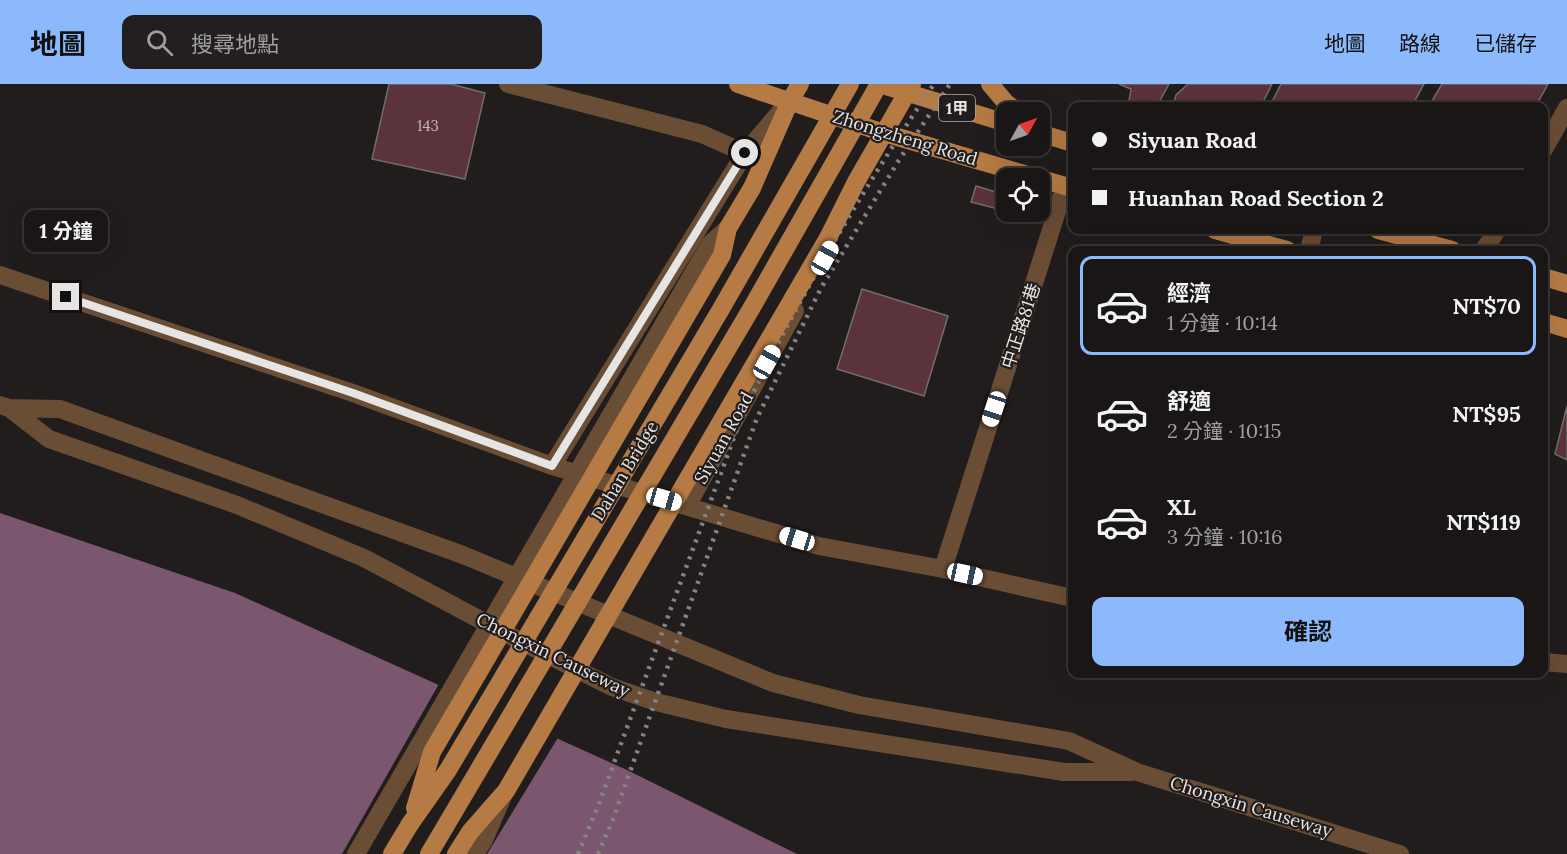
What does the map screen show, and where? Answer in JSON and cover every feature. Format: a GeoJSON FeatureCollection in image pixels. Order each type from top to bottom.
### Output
{"type":"FeatureCollection","features":[{"type":"Feature","properties":{"kind":"main road","name":"Zhongzheng Road"},"geometry":{"type":"LineString","coordinates":[[738,84],[884,133],[1068,187]]}},
{"type":"Feature","properties":{"kind":"main road"},"geometry":{"type":"LineString","coordinates":[[410,824],[432,752],[722,255],[728,228],[752,188],[790,101],[800,84]]}},
{"type":"Feature","properties":{"kind":"main road","name":"Dahan Bridge"},"geometry":{"type":"LineString","coordinates":[[392,854],[448,770],[722,309],[850,84]]}},
{"type":"Feature","properties":{"kind":"main road","name":"Dahan Bridge"},"geometry":{"type":"LineString","coordinates":[[429,854],[752,309],[879,84]]}},
{"type":"Feature","properties":{"kind":"main road","name":"1甲"},"geometry":{"type":"LineString","coordinates":[[879,84],[909,88],[996,119]]}},
{"type":"Feature","properties":{"kind":"main road"},"geometry":{"type":"LineString","coordinates":[[990,84],[1004,102]]}},
{"type":"Feature","properties":{"kind":"main road","name":"Siyuan Road"},"geometry":{"type":"LineString","coordinates":[[884,133],[909,88]]}},
{"type":"Feature","properties":{"kind":"main road"},"geometry":{"type":"LineString","coordinates":[[456,854],[470,832],[506,791],[828,238],[884,133]]}},
{"type":"Feature","properties":{"kind":"main road"},"geometry":{"type":"LineString","coordinates":[[1050,135],[1068,141]]}},
{"type":"Feature","properties":{"kind":"main road"},"geometry":{"type":"LineString","coordinates":[[1229,234],[1273,246]]}},
{"type":"Feature","properties":{"kind":"main road"},"geometry":{"type":"LineString","coordinates":[[1393,234],[1437,246]]}},
{"type":"Feature","properties":{"kind":"main road"},"geometry":{"type":"LineString","coordinates":[[1548,278],[1567,284]]}},
{"type":"Feature","properties":{"kind":"main road"},"geometry":{"type":"LineString","coordinates":[[1548,323],[1567,329]]}},
{"type":"Feature","properties":{"kind":"street"},"geometry":{"type":"LineString","coordinates":[[508,84],[702,134],[745,153]]}},
{"type":"Feature","properties":{"kind":"street"},"geometry":{"type":"LineString","coordinates":[[552,466],[745,153],[790,101]]}},
{"type":"Feature","properties":{"kind":"street"},"geometry":{"type":"LineString","coordinates":[[1548,141],[1567,108]]}},
{"type":"Feature","properties":{"kind":"street","name":"Siyuan Road"},"geometry":{"type":"LineString","coordinates":[[687,506],[848,217],[862,189],[884,133]]}},
{"type":"Feature","properties":{"kind":"street","name":"中正路81巷"},"geometry":{"type":"LineString","coordinates":[[943,569],[1068,190]]}},
{"type":"Feature","properties":{"kind":"street"},"geometry":{"type":"LineString","coordinates":[[356,854],[710,244],[728,228]]}},
{"type":"Feature","properties":{"kind":"street"},"geometry":{"type":"LineString","coordinates":[[0,275],[353,393],[552,466],[819,546],[943,569],[1068,597]]}},
{"type":"Feature","properties":{"kind":"street","name":"Chongxin Causeway"},"geometry":{"type":"LineString","coordinates":[[4,407],[49,440],[237,505],[364,558],[509,636],[612,687],[656,702],[726,719],[1064,772],[1137,772]]}},
{"type":"Feature","properties":{"kind":"street","name":"Chongxin Causeway"},"geometry":{"type":"LineString","coordinates":[[4,407],[60,409],[463,555],[773,683],[859,705],[1070,741],[1137,772],[1400,854]]}},
{"type":"Feature","properties":{"kind":"street"},"geometry":{"type":"LineString","coordinates":[[1548,662],[1567,664]]}},
{"type":"Feature","properties":{"kind":"street"},"geometry":{"type":"LineString","coordinates":[[476,854],[506,791]]}},
{"type":"Feature","properties":{"kind":"shaded area"},"geometry":{"type":"Polygon","coordinates":[[[0,513],[235,593],[627,770],[797,854],[0,854],[0,513]]]}},
{"type":"Feature","properties":{"kind":"pier"},"geometry":{"type":"Polygon","coordinates":[[[440,682],[559,736],[487,854],[342,854],[440,682]]]}},
{"type":"Feature","properties":{"kind":"building"},"geometry":{"type":"Polygon","coordinates":[[[389,84],[451,84],[485,93],[465,179],[372,159],[389,84]]]}},
{"type":"Feature","properties":{"kind":"building"},"geometry":{"type":"Polygon","coordinates":[[[1119,84],[1169,84],[1159,102],[1129,101],[1131,89],[1119,84]]]}},
{"type":"Feature","properties":{"kind":"building"},"geometry":{"type":"Polygon","coordinates":[[[1188,84],[1272,84],[1263,102],[1174,102],[1176,95],[1188,84]]]}},
{"type":"Feature","properties":{"kind":"building"},"geometry":{"type":"Polygon","coordinates":[[[1281,84],[1424,84],[1414,102],[1272,102],[1281,84]]]}},
{"type":"Feature","properties":{"kind":"building"},"geometry":{"type":"Polygon","coordinates":[[[1442,84],[1548,84],[1538,102],[1431,102],[1442,84]]]}},
{"type":"Feature","properties":{"kind":"building"},"geometry":{"type":"Polygon","coordinates":[[[976,186],[996,192],[996,208],[971,202],[976,186]]]}},
{"type":"Feature","properties":{"kind":"building"},"geometry":{"type":"Polygon","coordinates":[[[862,289],[948,316],[924,396],[837,369],[862,289]]]}},
{"type":"Feature","properties":{"kind":"building"},"geometry":{"type":"Polygon","coordinates":[[[1567,406],[1567,460],[1555,454],[1567,406]]]}},
{"type":"Feature","properties":{"kind":"railway"},"geometry":{"type":"LineString","coordinates":[[578,854],[598,806],[742,416],[785,330],[832,246],[881,164],[934,84]]}},
{"type":"Feature","properties":{"kind":"railway"},"geometry":{"type":"LineString","coordinates":[[598,854],[613,819],[757,418],[821,288],[899,160],[950,84]]}},
{"type":"Feature","properties":{"kind":"route"},"geometry":{"type":"LineString","coordinates":[[66,297],[353,393],[552,466],[745,153]]}}]}
